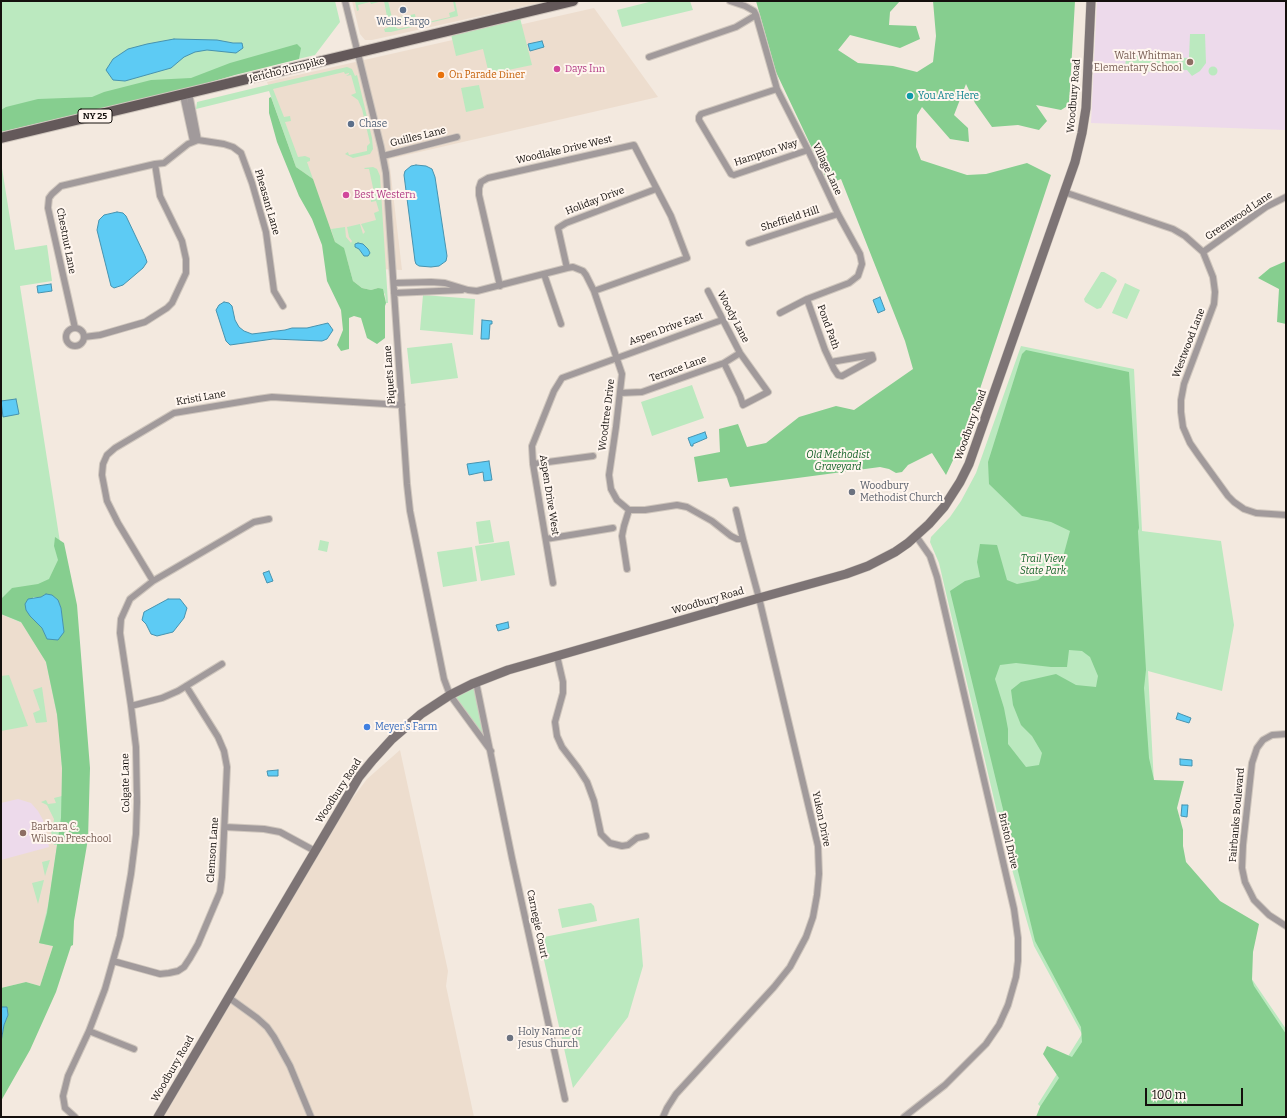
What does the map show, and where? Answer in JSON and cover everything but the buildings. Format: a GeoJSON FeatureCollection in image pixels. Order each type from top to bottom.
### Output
{"type":"FeatureCollection","features":[{"type":"Feature","properties":{"kind":"main road","name":"Jericho Turnpike"},"geometry":{"type":"LineString","coordinates":[[1,138],[573,1]]}},
{"type":"Feature","properties":{"kind":"main road","name":"Woodbury Road"},"geometry":{"type":"LineString","coordinates":[[158,1117],[359,777],[392,739],[421,714],[450,695],[476,682],[508,670],[846,574],[868,566],[895,552],[916,536],[944,507],[960,482],[969,464],[1075,162],[1086,108],[1091,1]]}},
{"type":"Feature","properties":{"kind":"street","name":"Piquets Lane"},"geometry":{"type":"LineString","coordinates":[[345,1],[383,156],[394,283],[410,510],[443,672],[450,695]]}},
{"type":"Feature","properties":{"kind":"street"},"geometry":{"type":"LineString","coordinates":[[649,57],[736,27],[756,15],[754,11],[745,6],[730,1]]}},
{"type":"Feature","properties":{"kind":"street","name":"Village Lane"},"geometry":{"type":"LineString","coordinates":[[756,15],[776,89],[808,150],[838,214],[860,254],[862,264],[858,276],[849,284],[807,299],[780,313]]}},
{"type":"Feature","properties":{"kind":"street","name":"Hampton Way"},"geometry":{"type":"LineString","coordinates":[[776,89],[701,114],[699,120],[731,174],[734,175],[808,150]]}},
{"type":"Feature","properties":{"kind":"street"},"geometry":{"type":"LineString","coordinates":[[186,94],[196,140]]}},
{"type":"Feature","properties":{"kind":"street","name":"Guilles Lane"},"geometry":{"type":"LineString","coordinates":[[383,156],[457,137]]}},
{"type":"Feature","properties":{"kind":"street","name":"Chestnut Lane"},"geometry":{"type":"LineString","coordinates":[[74,328],[48,208],[49,198],[61,186],[164,163],[180,149],[196,140]]}},
{"type":"Feature","properties":{"kind":"street","name":"Pheasant Lane"},"geometry":{"type":"LineString","coordinates":[[196,140],[224,144],[233,147],[241,153],[252,183],[266,232],[274,291],[283,306]]}},
{"type":"Feature","properties":{"kind":"street","name":"Woodlake Drive West"},"geometry":{"type":"LineString","coordinates":[[500,286],[478,194],[480,184],[484,179],[634,145],[671,216],[687,258],[594,291]]}},
{"type":"Feature","properties":{"kind":"street"},"geometry":{"type":"LineString","coordinates":[[84,337],[100,335],[145,322],[167,308],[172,303],[186,273],[186,258],[182,240],[160,196],[155,164]]}},
{"type":"Feature","properties":{"kind":"street","name":"Holiday Drive"},"geometry":{"type":"LineString","coordinates":[[566,268],[558,228],[566,223],[656,189]]}},
{"type":"Feature","properties":{"kind":"street","name":"Westwood Lane"},"geometry":{"type":"LineString","coordinates":[[1064,192],[1173,229],[1185,236],[1203,252],[1213,277],[1215,292],[1214,304],[1184,384],[1181,400],[1181,412],[1184,427],[1190,443],[1198,456],[1234,502],[1244,509],[1256,513],[1286,515]]}},
{"type":"Feature","properties":{"kind":"street","name":"Greenwood Lane"},"geometry":{"type":"LineString","coordinates":[[1203,252],[1266,207],[1286,197]]}},
{"type":"Feature","properties":{"kind":"street","name":"Sheffield Hill"},"geometry":{"type":"LineString","coordinates":[[749,243],[838,214]]}},
{"type":"Feature","properties":{"kind":"street","name":"Woodtree Drive"},"geometry":{"type":"LineString","coordinates":[[394,293],[468,290],[477,291],[566,268],[574,267],[583,271],[594,291],[622,374],[609,475],[611,489],[617,500],[629,510]]}},
{"type":"Feature","properties":{"kind":"street"},"geometry":{"type":"LineString","coordinates":[[544,274],[560,324]]}},
{"type":"Feature","properties":{"kind":"street","name":"Woodtree Drive"},"geometry":{"type":"LineString","coordinates":[[394,283],[445,283],[468,290]]}},
{"type":"Feature","properties":{"kind":"street","name":"Woody Lane"},"geometry":{"type":"LineString","coordinates":[[708,291],[740,353],[768,392],[743,405],[724,363]]}},
{"type":"Feature","properties":{"kind":"street","name":"Pond Path"},"geometry":{"type":"LineString","coordinates":[[807,299],[825,350],[830,362],[838,375],[842,376],[873,359],[872,355],[830,362]]}},
{"type":"Feature","properties":{"kind":"street","name":"Aspen Drive East"},"geometry":{"type":"LineString","coordinates":[[617,358],[722,320]]}},
{"type":"Feature","properties":{"kind":"street"},"geometry":{"type":"LineString","coordinates":[[74,328],[80,330],[84,337],[82,343],[77,346],[68,343],[66,338],[67,332],[74,328]]}},
{"type":"Feature","properties":{"kind":"street","name":"Terrace Lane"},"geometry":{"type":"LineString","coordinates":[[620,393],[642,392],[724,363],[740,353]]}},
{"type":"Feature","properties":{"kind":"street","name":"Aspen Drive West"},"geometry":{"type":"LineString","coordinates":[[553,583],[533,464],[532,446],[554,391],[562,378],[617,358]]}},
{"type":"Feature","properties":{"kind":"street","name":"Kristi Lane"},"geometry":{"type":"LineString","coordinates":[[153,581],[118,523],[107,501],[102,475],[103,464],[107,455],[115,448],[154,423],[174,413],[258,399],[272,398],[402,405]]}},
{"type":"Feature","properties":{"kind":"street"},"geometry":{"type":"LineString","coordinates":[[533,464],[593,456]]}},
{"type":"Feature","properties":{"kind":"street"},"geometry":{"type":"LineString","coordinates":[[627,569],[622,536],[629,510],[645,510],[677,505],[687,507],[712,521],[731,536],[743,539]]}},
{"type":"Feature","properties":{"kind":"street"},"geometry":{"type":"LineString","coordinates":[[736,510],[759,598]]}},
{"type":"Feature","properties":{"kind":"street","name":"Colgate Lane"},"geometry":{"type":"LineString","coordinates":[[75,1117],[65,1108],[63,1096],[68,1076],[89,1031],[105,989],[120,936],[126,906],[136,834],[137,772],[131,706],[120,633],[121,619],[124,608],[130,599],[153,581],[254,522],[269,519]]}},
{"type":"Feature","properties":{"kind":"street"},"geometry":{"type":"LineString","coordinates":[[546,539],[613,528]]}},
{"type":"Feature","properties":{"kind":"street","name":"Bristol Drive"},"geometry":{"type":"LineString","coordinates":[[904,1117],[945,1085],[986,1044],[999,1025],[1008,1005],[1016,977],[1018,961],[1018,938],[1014,909],[937,577],[930,556],[916,536]]}},
{"type":"Feature","properties":{"kind":"street","name":"Yukon Drive"},"geometry":{"type":"LineString","coordinates":[[663,1117],[676,1094],[774,987],[790,967],[806,937],[813,917],[819,874],[818,846],[759,598]]}},
{"type":"Feature","properties":{"kind":"street"},"geometry":{"type":"LineString","coordinates":[[557,656],[563,682],[563,693],[555,722],[557,736],[562,747],[578,768],[586,782],[594,801],[601,834],[610,843],[622,846],[628,845],[637,838],[646,836]]}},
{"type":"Feature","properties":{"kind":"street"},"geometry":{"type":"LineString","coordinates":[[131,706],[162,698],[186,686],[222,664]]}},
{"type":"Feature","properties":{"kind":"street","name":"Carnegie Court"},"geometry":{"type":"LineString","coordinates":[[476,682],[512,858],[565,1100]]}},
{"type":"Feature","properties":{"kind":"street","name":"Clemson Lane"},"geometry":{"type":"LineString","coordinates":[[113,961],[160,974],[178,971],[184,967],[198,944],[220,892],[225,827],[227,767],[224,751],[218,737],[186,686]]}},
{"type":"Feature","properties":{"kind":"street","name":"Carnegie Court"},"geometry":{"type":"LineString","coordinates":[[450,695],[491,751]]}},
{"type":"Feature","properties":{"kind":"street","name":"Fairbanks Boulevard"},"geometry":{"type":"LineString","coordinates":[[1286,734],[1272,734],[1263,740],[1257,748],[1252,763],[1242,868],[1245,882],[1254,900],[1269,916],[1286,926]]}},
{"type":"Feature","properties":{"kind":"street"},"geometry":{"type":"LineString","coordinates":[[225,827],[264,829],[280,832],[315,851]]}},
{"type":"Feature","properties":{"kind":"street"},"geometry":{"type":"LineString","coordinates":[[228,997],[257,1018],[267,1027],[274,1037],[290,1066],[312,1117]]}},
{"type":"Feature","properties":{"kind":"street"},"geometry":{"type":"LineString","coordinates":[[89,1031],[134,1049]]}},
{"type":"Feature","properties":{"kind":"shaded area"},"geometry":{"type":"Polygon","coordinates":[[[352,1],[548,1],[372,40],[365,40],[360,34],[352,1]]]}},
{"type":"Feature","properties":{"kind":"shaded area","name":"Walt Whitman Elementary School"},"geometry":{"type":"Polygon","coordinates":[[[1097,1],[1286,1],[1286,130],[1091,123],[1097,1]]]}},
{"type":"Feature","properties":{"kind":"shaded area"},"geometry":{"type":"Polygon","coordinates":[[[594,8],[658,97],[389,159],[402,270],[338,267],[267,82],[594,8]]]}},
{"type":"Feature","properties":{"kind":"shaded area"},"geometry":{"type":"Polygon","coordinates":[[[1,614],[22,623],[46,662],[58,714],[62,768],[61,818],[47,913],[53,946],[40,986],[26,982],[1,988],[1,614]]]}},
{"type":"Feature","properties":{"kind":"shaded area"},"geometry":{"type":"Polygon","coordinates":[[[400,750],[448,971],[446,986],[474,1117],[160,1117],[328,831],[367,779],[400,750]]]}},
{"type":"Feature","properties":{"kind":"shaded area","name":"Barbara C. Wilson Preschool"},"geometry":{"type":"Polygon","coordinates":[[[18,799],[31,803],[38,811],[43,820],[49,847],[1,860],[1,803],[18,799]]]}},
{"type":"Feature","properties":{"kind":"green space"},"geometry":{"type":"Polygon","coordinates":[[[1,1],[335,1],[340,22],[315,55],[1,130],[1,1]]]}},
{"type":"Feature","properties":{"kind":"green space"},"geometry":{"type":"Polygon","coordinates":[[[355,1],[383,1],[358,5],[359,10],[357,11],[355,1]]]}},
{"type":"Feature","properties":{"kind":"green space"},"geometry":{"type":"Polygon","coordinates":[[[384,1],[388,1],[394,26],[398,29],[450,17],[449,13],[455,11],[453,1],[455,1],[458,16],[391,32],[385,32],[384,29],[389,27],[384,1]]]}},
{"type":"Feature","properties":{"kind":"green space"},"geometry":{"type":"Polygon","coordinates":[[[653,1],[690,1],[693,10],[622,27],[617,10],[653,1]]]}},
{"type":"Feature","properties":{"kind":"green space","name":"Old Methodist Graveyard"},"geometry":{"type":"Polygon","coordinates":[[[756,1],[900,1],[890,12],[889,25],[916,26],[920,39],[900,48],[850,35],[838,50],[858,63],[893,66],[917,72],[933,62],[936,36],[933,1],[1075,1],[1069,105],[1061,110],[1036,105],[1047,121],[1039,130],[1018,125],[992,127],[975,103],[966,84],[954,115],[968,128],[969,142],[950,139],[922,107],[917,115],[916,147],[921,160],[967,175],[986,174],[1027,163],[1051,175],[964,437],[946,475],[932,453],[908,465],[902,472],[896,473],[889,469],[880,467],[730,487],[727,478],[698,482],[694,457],[720,452],[719,429],[738,424],[747,447],[766,443],[799,417],[836,406],[854,410],[913,369],[905,341],[841,179],[829,184],[776,72],[756,1]]]}},
{"type":"Feature","properties":{"kind":"green space"},"geometry":{"type":"Polygon","coordinates":[[[415,14],[416,20],[403,23],[398,22],[395,18],[415,14]]]}},
{"type":"Feature","properties":{"kind":"green space"},"geometry":{"type":"Polygon","coordinates":[[[519,14],[532,65],[489,74],[483,49],[456,56],[450,30],[519,14]]]}},
{"type":"Feature","properties":{"kind":"green space"},"geometry":{"type":"Polygon","coordinates":[[[1190,34],[1205,34],[1206,63],[1200,71],[1192,76],[1187,70],[1157,72],[1125,70],[1126,55],[1189,58],[1190,34]]]}},
{"type":"Feature","properties":{"kind":"green space"},"geometry":{"type":"Polygon","coordinates":[[[297,44],[301,48],[299,59],[197,86],[1,132],[1,110],[6,107],[38,99],[92,97],[104,92],[151,80],[191,78],[230,63],[297,44]]]}},
{"type":"Feature","properties":{"kind":"green space"},"geometry":{"type":"Polygon","coordinates":[[[347,67],[352,69],[355,76],[357,75],[372,138],[373,149],[370,154],[353,158],[345,154],[348,152],[349,155],[367,151],[367,146],[370,143],[362,109],[358,100],[351,95],[356,93],[351,75],[346,76],[349,73],[345,74],[344,72],[273,89],[284,117],[290,116],[291,121],[285,122],[298,157],[305,156],[310,158],[310,161],[307,162],[313,179],[296,167],[269,91],[196,109],[197,102],[347,67]]]}},
{"type":"Feature","properties":{"kind":"green space"},"geometry":{"type":"Polygon","coordinates":[[[1211,67],[1215,67],[1217,71],[1215,75],[1211,75],[1209,73],[1209,69],[1211,67]]]}},
{"type":"Feature","properties":{"kind":"green space"},"geometry":{"type":"Polygon","coordinates":[[[479,85],[484,108],[466,112],[461,88],[479,85]]]}},
{"type":"Feature","properties":{"kind":"green space"},"geometry":{"type":"Polygon","coordinates":[[[271,97],[296,167],[313,179],[335,242],[344,248],[353,281],[362,288],[371,290],[378,288],[383,289],[386,303],[385,338],[377,344],[367,338],[361,318],[354,316],[349,318],[349,349],[341,351],[337,345],[343,330],[341,310],[327,281],[322,245],[312,219],[299,196],[277,142],[269,113],[269,98],[271,97]]]}},
{"type":"Feature","properties":{"kind":"green space"},"geometry":{"type":"Polygon","coordinates":[[[1,162],[15,250],[47,245],[52,281],[20,286],[77,651],[61,948],[39,943],[48,905],[57,845],[54,845],[50,827],[53,827],[54,819],[47,805],[41,802],[46,800],[48,804],[56,803],[54,798],[62,796],[59,725],[46,662],[22,623],[1,614],[1,162]]]}},
{"type":"Feature","properties":{"kind":"green space"},"geometry":{"type":"Polygon","coordinates":[[[373,167],[377,169],[380,176],[388,303],[386,303],[385,294],[378,288],[371,290],[362,288],[353,281],[347,259],[335,242],[331,229],[345,227],[346,237],[351,243],[352,241],[349,237],[347,227],[360,224],[363,234],[365,232],[361,224],[376,220],[374,213],[379,211],[376,201],[371,202],[371,199],[375,197],[369,169],[364,168],[373,167]]]}},
{"type":"Feature","properties":{"kind":"green space"},"geometry":{"type":"Polygon","coordinates":[[[1286,261],[1286,324],[1277,322],[1279,289],[1258,278],[1270,268],[1286,261]]]}},
{"type":"Feature","properties":{"kind":"green space"},"geometry":{"type":"Polygon","coordinates":[[[1101,272],[1104,272],[1117,281],[1101,308],[1097,309],[1085,302],[1084,299],[1101,272]]]}},
{"type":"Feature","properties":{"kind":"green space"},"geometry":{"type":"Polygon","coordinates":[[[1125,283],[1140,290],[1127,319],[1112,313],[1125,283]]]}},
{"type":"Feature","properties":{"kind":"green space"},"geometry":{"type":"Polygon","coordinates":[[[423,295],[475,299],[473,335],[420,330],[423,295]]]}},
{"type":"Feature","properties":{"kind":"green space"},"geometry":{"type":"Polygon","coordinates":[[[452,343],[458,378],[411,384],[407,348],[452,343]]]}},
{"type":"Feature","properties":{"kind":"green space","name":"Trail View State Park"},"geometry":{"type":"Polygon","coordinates":[[[1021,346],[1134,369],[1142,531],[1221,541],[1234,625],[1222,691],[1148,671],[1157,840],[1286,1029],[1286,1117],[1050,1117],[1038,1104],[1082,1034],[1034,946],[1003,838],[939,563],[930,542],[931,537],[950,517],[961,501],[976,473],[1021,346]]]}},
{"type":"Feature","properties":{"kind":"green space","name":"Trail View State Park"},"geometry":{"type":"Polygon","coordinates":[[[1026,350],[1129,372],[1139,528],[1146,670],[1144,688],[1149,758],[1154,780],[1184,781],[1177,808],[1183,830],[1183,846],[1186,862],[1220,901],[1259,924],[1253,952],[1252,980],[1254,986],[1286,1034],[1286,1117],[1036,1117],[1040,1107],[1059,1078],[1043,1054],[1047,1046],[1072,1057],[1082,1042],[1081,1027],[1035,941],[950,591],[965,581],[980,577],[977,562],[980,544],[997,545],[1007,580],[1017,584],[1038,580],[1063,557],[1070,531],[1051,522],[1022,516],[989,484],[988,462],[1022,354],[1026,350]],[[1069,650],[1067,667],[1051,667],[1016,663],[1000,665],[995,679],[1004,708],[1008,729],[1008,744],[1026,767],[1039,765],[1042,753],[1032,736],[1021,725],[1013,705],[1011,690],[1021,682],[1056,674],[1076,685],[1096,687],[1098,676],[1090,657],[1082,651],[1069,650]]]}},
{"type":"Feature","properties":{"kind":"green space"},"geometry":{"type":"Polygon","coordinates":[[[692,385],[704,418],[652,436],[641,402],[692,385]]]}},
{"type":"Feature","properties":{"kind":"green space"},"geometry":{"type":"Polygon","coordinates":[[[490,520],[494,542],[479,544],[476,522],[490,520]]]}},
{"type":"Feature","properties":{"kind":"green space"},"geometry":{"type":"Polygon","coordinates":[[[55,537],[64,543],[77,605],[90,768],[88,839],[74,921],[73,945],[71,946],[56,992],[30,1050],[1,1101],[1,1042],[4,1025],[8,1015],[7,1007],[1,1007],[1,988],[26,982],[40,986],[53,946],[39,943],[47,913],[61,818],[62,768],[57,714],[46,662],[21,622],[1,614],[1,599],[12,588],[38,584],[49,579],[58,560],[54,546],[55,537]],[[46,594],[41,597],[33,597],[30,616],[42,628],[47,639],[64,632],[61,608],[58,600],[52,595],[46,594]]]}},
{"type":"Feature","properties":{"kind":"green space"},"geometry":{"type":"Polygon","coordinates":[[[320,540],[329,542],[327,552],[318,550],[320,540]]]}},
{"type":"Feature","properties":{"kind":"green space"},"geometry":{"type":"Polygon","coordinates":[[[509,541],[515,575],[481,581],[475,546],[509,541]]]}},
{"type":"Feature","properties":{"kind":"green space"},"geometry":{"type":"Polygon","coordinates":[[[472,547],[477,581],[443,587],[437,552],[472,547]]]}},
{"type":"Feature","properties":{"kind":"green space"},"geometry":{"type":"Polygon","coordinates":[[[9,675],[28,726],[1,731],[1,676],[9,675]]]}},
{"type":"Feature","properties":{"kind":"green space"},"geometry":{"type":"Polygon","coordinates":[[[475,683],[489,748],[451,696],[475,683]]]}},
{"type":"Feature","properties":{"kind":"green space"},"geometry":{"type":"Polygon","coordinates":[[[42,687],[47,722],[36,723],[33,713],[40,710],[33,690],[42,687]]]}},
{"type":"Feature","properties":{"kind":"green space"},"geometry":{"type":"Polygon","coordinates":[[[50,860],[45,876],[42,862],[50,860]]]}},
{"type":"Feature","properties":{"kind":"green space"},"geometry":{"type":"Polygon","coordinates":[[[44,880],[38,904],[32,883],[44,880]]]}},
{"type":"Feature","properties":{"kind":"green space"},"geometry":{"type":"Polygon","coordinates":[[[591,903],[594,906],[597,921],[562,928],[558,909],[591,903]]]}},
{"type":"Feature","properties":{"kind":"green space"},"geometry":{"type":"Polygon","coordinates":[[[639,918],[643,966],[628,1017],[573,1088],[539,938],[639,918]]]}},
{"type":"Feature","properties":{"kind":"water"},"geometry":{"type":"Polygon","coordinates":[[[174,39],[217,40],[242,43],[243,48],[236,53],[207,50],[195,52],[184,57],[171,68],[125,81],[113,80],[106,70],[113,59],[128,49],[174,39]]]}},
{"type":"Feature","properties":{"kind":"water"},"geometry":{"type":"Polygon","coordinates":[[[542,41],[544,47],[530,51],[528,44],[542,41]]]}},
{"type":"Feature","properties":{"kind":"water"},"geometry":{"type":"Polygon","coordinates":[[[411,166],[426,166],[432,169],[435,177],[447,256],[446,261],[439,266],[419,266],[415,261],[404,175],[405,171],[411,166]]]}},
{"type":"Feature","properties":{"kind":"water"},"geometry":{"type":"Polygon","coordinates":[[[117,212],[123,213],[126,216],[147,262],[143,268],[123,285],[114,288],[111,286],[97,230],[99,220],[104,215],[117,212]]]}},
{"type":"Feature","properties":{"kind":"water"},"geometry":{"type":"Polygon","coordinates":[[[355,244],[363,244],[368,249],[370,253],[368,256],[364,256],[359,249],[355,247],[355,244]]]}},
{"type":"Feature","properties":{"kind":"water"},"geometry":{"type":"Polygon","coordinates":[[[51,284],[52,291],[38,293],[37,286],[51,284]]]}},
{"type":"Feature","properties":{"kind":"water"},"geometry":{"type":"Polygon","coordinates":[[[880,297],[885,310],[878,313],[873,300],[880,297]]]}},
{"type":"Feature","properties":{"kind":"water"},"geometry":{"type":"Polygon","coordinates":[[[224,302],[229,303],[232,306],[235,320],[239,327],[252,334],[292,328],[307,328],[328,323],[333,330],[327,339],[322,341],[273,339],[230,345],[226,341],[216,310],[219,305],[224,302]]]}},
{"type":"Feature","properties":{"kind":"water"},"geometry":{"type":"Polygon","coordinates":[[[482,320],[492,321],[492,324],[490,324],[489,339],[481,339],[482,320]]]}},
{"type":"Feature","properties":{"kind":"water"},"geometry":{"type":"Polygon","coordinates":[[[16,399],[19,414],[3,417],[1,401],[16,399]]]}},
{"type":"Feature","properties":{"kind":"water"},"geometry":{"type":"Polygon","coordinates":[[[705,432],[707,438],[691,446],[688,438],[705,432]]]}},
{"type":"Feature","properties":{"kind":"water"},"geometry":{"type":"Polygon","coordinates":[[[489,461],[492,480],[484,481],[483,472],[469,475],[467,464],[489,461]]]}},
{"type":"Feature","properties":{"kind":"water"},"geometry":{"type":"Polygon","coordinates":[[[269,571],[273,581],[267,583],[263,573],[269,571]]]}},
{"type":"Feature","properties":{"kind":"water"},"geometry":{"type":"Polygon","coordinates":[[[46,594],[52,595],[58,600],[61,608],[64,632],[58,640],[47,639],[42,628],[26,610],[25,604],[28,599],[41,597],[46,594]]]}},
{"type":"Feature","properties":{"kind":"water"},"geometry":{"type":"Polygon","coordinates":[[[168,599],[180,599],[187,608],[184,618],[173,632],[157,636],[151,634],[146,624],[142,620],[144,612],[168,599]]]}},
{"type":"Feature","properties":{"kind":"water"},"geometry":{"type":"Polygon","coordinates":[[[508,622],[509,628],[498,631],[496,625],[508,622]]]}},
{"type":"Feature","properties":{"kind":"water"},"geometry":{"type":"Polygon","coordinates":[[[1178,713],[1191,718],[1189,723],[1176,719],[1178,713]]]}},
{"type":"Feature","properties":{"kind":"water"},"geometry":{"type":"Polygon","coordinates":[[[1180,759],[1192,760],[1192,766],[1180,765],[1180,759]]]}},
{"type":"Feature","properties":{"kind":"water"},"geometry":{"type":"Polygon","coordinates":[[[278,770],[278,776],[268,776],[267,771],[278,770]]]}},
{"type":"Feature","properties":{"kind":"water"},"geometry":{"type":"Polygon","coordinates":[[[1182,805],[1188,805],[1187,817],[1181,816],[1182,805]]]}},
{"type":"Feature","properties":{"kind":"water"},"geometry":{"type":"Polygon","coordinates":[[[1,1007],[7,1007],[8,1015],[4,1025],[1,1042],[1,1007]]]}},
{"type":"Feature","properties":{"kind":"place","name":"Wells Fargo"},"geometry":{"type":"Point","coordinates":[403,10]}},
{"type":"Feature","properties":{"kind":"place","name":"Walt Whitman Elementary School"},"geometry":{"type":"Point","coordinates":[1190,62]}},
{"type":"Feature","properties":{"kind":"place","name":"Days Inn"},"geometry":{"type":"Point","coordinates":[557,69]}},
{"type":"Feature","properties":{"kind":"place","name":"On Parade Diner"},"geometry":{"type":"Point","coordinates":[441,75]}},
{"type":"Feature","properties":{"kind":"place","name":"You Are Here"},"geometry":{"type":"Point","coordinates":[910,96]}},
{"type":"Feature","properties":{"kind":"place","name":"Chase"},"geometry":{"type":"Point","coordinates":[351,124]}},
{"type":"Feature","properties":{"kind":"place","name":"Best Western"},"geometry":{"type":"Point","coordinates":[346,195]}},
{"type":"Feature","properties":{"kind":"place","name":"Woodbury Methodist Church"},"geometry":{"type":"Point","coordinates":[852,492]}},
{"type":"Feature","properties":{"kind":"place","name":"Meyer's Farm"},"geometry":{"type":"Point","coordinates":[367,727]}},
{"type":"Feature","properties":{"kind":"place","name":"Barbara C. Wilson Preschool"},"geometry":{"type":"Point","coordinates":[23,833]}},
{"type":"Feature","properties":{"kind":"place","name":"Holy Name of Jesus Church"},"geometry":{"type":"Point","coordinates":[510,1038]}}]}
